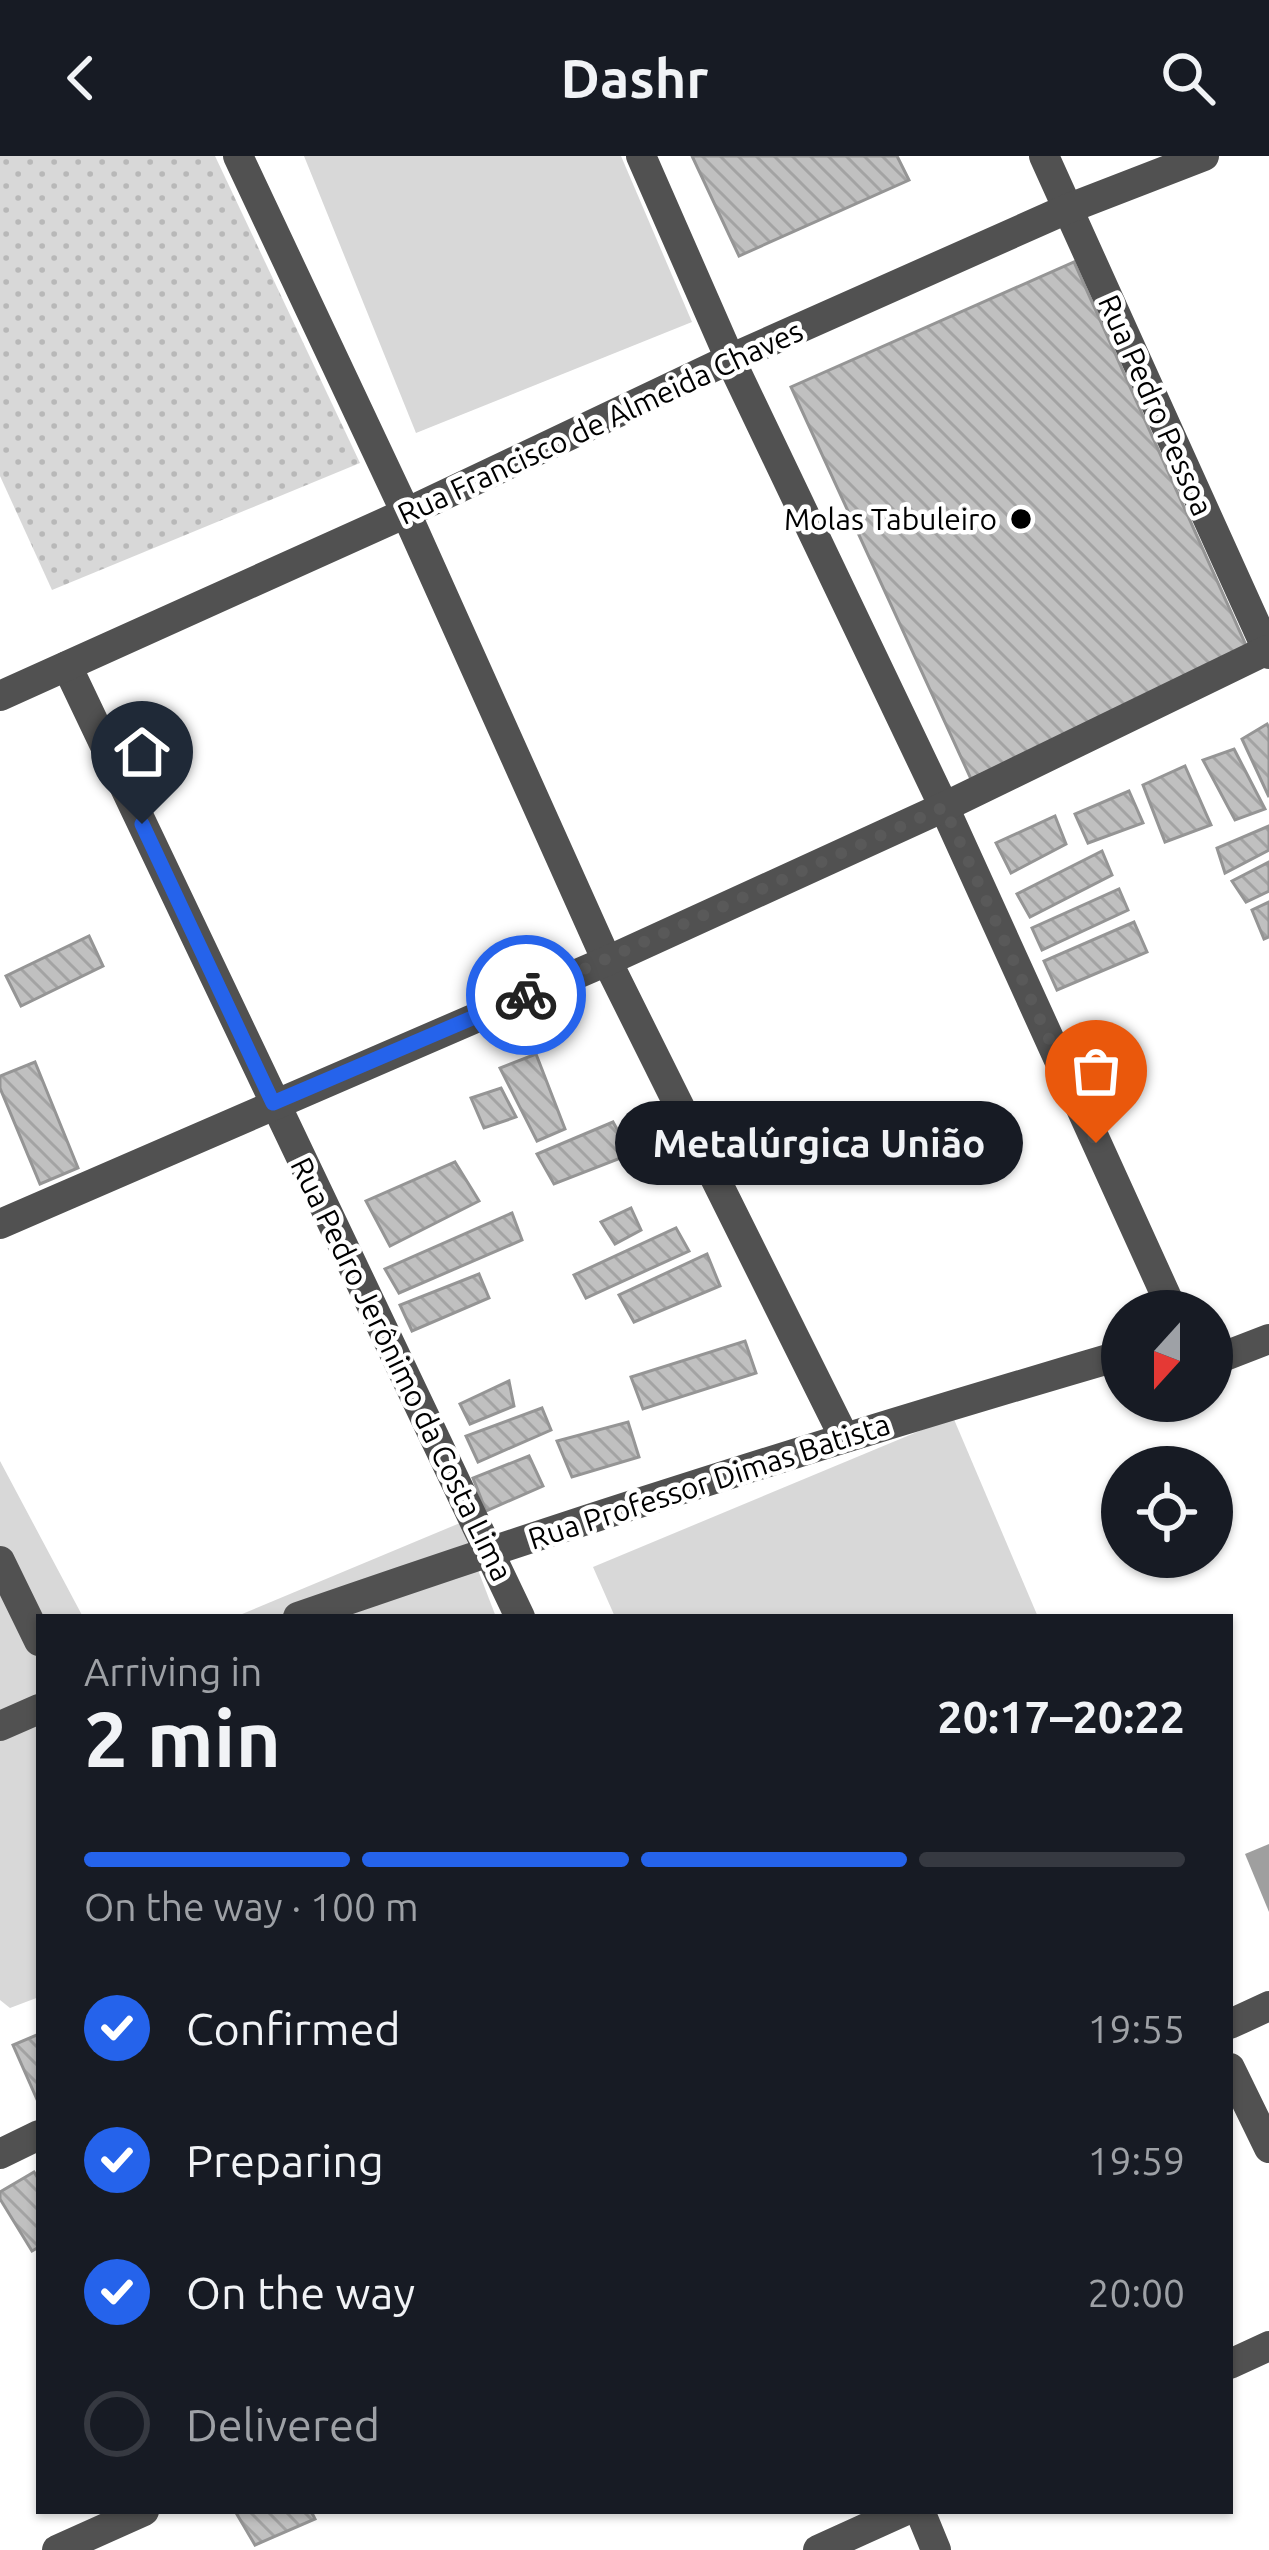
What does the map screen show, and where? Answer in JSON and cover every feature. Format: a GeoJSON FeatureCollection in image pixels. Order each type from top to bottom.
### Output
{"type":"FeatureCollection","features":[{"type":"Feature","properties":{"kind":"street"},"geometry":{"type":"LineString","coordinates":[[238,156],[406,513],[607,961],[844,1437]]}},
{"type":"Feature","properties":{"kind":"street"},"geometry":{"type":"LineString","coordinates":[[641,156],[730,359],[944,807],[1163,1290]]}},
{"type":"Feature","properties":{"kind":"street","name":"Rua Pedro Pessoa"},"geometry":{"type":"LineString","coordinates":[[1044,156],[1268,652]]}},
{"type":"Feature","properties":{"kind":"street","name":"Rua Francisco de Almeida Chaves"},"geometry":{"type":"LineString","coordinates":[[0,696],[406,513],[730,359],[1067,209],[1204,156]]}},
{"type":"Feature","properties":{"kind":"street"},"geometry":{"type":"LineString","coordinates":[[0,1224],[607,961],[1268,652]]}},
{"type":"Feature","properties":{"kind":"street","name":"Rua Pedro Jerônimo da Costa Lima"},"geometry":{"type":"LineString","coordinates":[[68,666],[519,1614]]}},
{"type":"Feature","properties":{"kind":"street"},"geometry":{"type":"LineString","coordinates":[[1233,1352],[1269,1339]]}},
{"type":"Feature","properties":{"kind":"street","name":"Rua Professor Dimas Batista"},"geometry":{"type":"LineString","coordinates":[[307,1614],[844,1437],[1101,1361]]}},
{"type":"Feature","properties":{"kind":"street"},"geometry":{"type":"LineString","coordinates":[[0,1562],[36,1635]]}},
{"type":"Feature","properties":{"kind":"street"},"geometry":{"type":"LineString","coordinates":[[0,1726],[36,1710]]}},
{"type":"Feature","properties":{"kind":"street"},"geometry":{"type":"LineString","coordinates":[[1233,2023],[1269,2006]]}},
{"type":"Feature","properties":{"kind":"street"},"geometry":{"type":"LineString","coordinates":[[1233,2074],[1269,2148]]}},
{"type":"Feature","properties":{"kind":"street"},"geometry":{"type":"LineString","coordinates":[[0,2154],[36,2136]]}},
{"type":"Feature","properties":{"kind":"street"},"geometry":{"type":"LineString","coordinates":[[1233,2363],[1269,2346]]}},
{"type":"Feature","properties":{"kind":"street"},"geometry":{"type":"LineString","coordinates":[[57,2550],[137,2514]]}},
{"type":"Feature","properties":{"kind":"street"},"geometry":{"type":"LineString","coordinates":[[818,2550],[897,2514]]}},
{"type":"Feature","properties":{"kind":"street"},"geometry":{"type":"LineString","coordinates":[[921,2514],[937,2550]]}},
{"type":"Feature","properties":{"kind":"shaded area"},"geometry":{"type":"Polygon","coordinates":[[[0,156],[215,156],[360,463],[52,590],[0,476],[0,156]]]}},
{"type":"Feature","properties":{"kind":"shaded area"},"geometry":{"type":"Polygon","coordinates":[[[304,156],[621,156],[692,322],[416,433],[304,156]]]}},
{"type":"Feature","properties":{"kind":"shaded area"},"geometry":{"type":"Polygon","coordinates":[[[953,1417],[1037,1614],[614,1614],[593,1567],[953,1417]]]}},
{"type":"Feature","properties":{"kind":"shaded area"},"geometry":{"type":"Polygon","coordinates":[[[0,1461],[81,1614],[36,1614],[36,1998],[10,2008],[0,2000],[0,1461]]]}},
{"type":"Feature","properties":{"kind":"shaded area"},"geometry":{"type":"Polygon","coordinates":[[[460,1523],[495,1614],[242,1614],[460,1523]]]}},
{"type":"Feature","properties":{"kind":"shaded area"},"geometry":{"type":"Polygon","coordinates":[[[1269,1844],[1269,1912],[1245,1854],[1269,1844]]]}},
{"type":"Feature","properties":{"kind":"building"},"geometry":{"type":"Polygon","coordinates":[[[692,156],[897,156],[909,180],[739,256],[692,156]]]}},
{"type":"Feature","properties":{"kind":"building","name":"Molas Tabuleiro"},"geometry":{"type":"Polygon","coordinates":[[[1074,262],[1249,652],[971,779],[791,387],[1074,262]]]}},
{"type":"Feature","properties":{"kind":"building"},"geometry":{"type":"Polygon","coordinates":[[[1267,724],[1269,728],[1269,797],[1242,739],[1267,724]]]}},
{"type":"Feature","properties":{"kind":"building"},"geometry":{"type":"Polygon","coordinates":[[[1234,749],[1265,809],[1235,820],[1203,760],[1234,749]]]}},
{"type":"Feature","properties":{"kind":"building"},"geometry":{"type":"Polygon","coordinates":[[[1185,766],[1211,825],[1165,842],[1143,785],[1185,766]]]}},
{"type":"Feature","properties":{"kind":"building"},"geometry":{"type":"Polygon","coordinates":[[[1129,791],[1143,823],[1088,843],[1075,814],[1129,791]]]}},
{"type":"Feature","properties":{"kind":"building"},"geometry":{"type":"Polygon","coordinates":[[[1055,816],[1066,844],[1011,873],[996,843],[1055,816]]]}},
{"type":"Feature","properties":{"kind":"building"},"geometry":{"type":"Polygon","coordinates":[[[1269,826],[1269,850],[1225,873],[1217,848],[1269,826]]]}},
{"type":"Feature","properties":{"kind":"building"},"geometry":{"type":"Polygon","coordinates":[[[1102,851],[1112,875],[1030,917],[1017,894],[1102,851]]]}},
{"type":"Feature","properties":{"kind":"building"},"geometry":{"type":"Polygon","coordinates":[[[1269,862],[1269,891],[1246,902],[1232,881],[1269,862]]]}},
{"type":"Feature","properties":{"kind":"building"},"geometry":{"type":"Polygon","coordinates":[[[1119,889],[1128,910],[1042,950],[1032,928],[1119,889]]]}},
{"type":"Feature","properties":{"kind":"building"},"geometry":{"type":"Polygon","coordinates":[[[1269,902],[1269,937],[1264,939],[1252,910],[1269,902]]]}},
{"type":"Feature","properties":{"kind":"building"},"geometry":{"type":"Polygon","coordinates":[[[1134,922],[1147,952],[1057,990],[1044,961],[1134,922]]]}},
{"type":"Feature","properties":{"kind":"building"},"geometry":{"type":"Polygon","coordinates":[[[89,936],[103,966],[21,1006],[6,976],[89,936]]]}},
{"type":"Feature","properties":{"kind":"building"},"geometry":{"type":"Polygon","coordinates":[[[536,1054],[565,1129],[537,1141],[500,1068],[536,1054]]]}},
{"type":"Feature","properties":{"kind":"building"},"geometry":{"type":"Polygon","coordinates":[[[35,1062],[78,1168],[40,1184],[0,1088],[0,1076],[35,1062]]]}},
{"type":"Feature","properties":{"kind":"building"},"geometry":{"type":"Polygon","coordinates":[[[501,1088],[516,1117],[484,1128],[471,1098],[501,1088]]]}},
{"type":"Feature","properties":{"kind":"building"},"geometry":{"type":"Polygon","coordinates":[[[613,1122],[631,1154],[554,1184],[537,1154],[613,1122]]]}},
{"type":"Feature","properties":{"kind":"building"},"geometry":{"type":"Polygon","coordinates":[[[455,1162],[479,1201],[390,1246],[366,1201],[455,1162]]]}},
{"type":"Feature","properties":{"kind":"building"},"geometry":{"type":"Polygon","coordinates":[[[631,1208],[641,1230],[615,1244],[601,1222],[631,1208]]]}},
{"type":"Feature","properties":{"kind":"building"},"geometry":{"type":"Polygon","coordinates":[[[512,1213],[522,1240],[399,1293],[385,1269],[512,1213]]]}},
{"type":"Feature","properties":{"kind":"building"},"geometry":{"type":"Polygon","coordinates":[[[676,1228],[689,1251],[586,1298],[574,1275],[676,1228]]]}},
{"type":"Feature","properties":{"kind":"building"},"geometry":{"type":"Polygon","coordinates":[[[707,1254],[720,1286],[634,1322],[619,1295],[707,1254]]]}},
{"type":"Feature","properties":{"kind":"building"},"geometry":{"type":"Polygon","coordinates":[[[479,1274],[489,1298],[412,1331],[400,1305],[479,1274]]]}},
{"type":"Feature","properties":{"kind":"building"},"geometry":{"type":"Polygon","coordinates":[[[745,1341],[756,1373],[643,1409],[631,1377],[745,1341]]]}},
{"type":"Feature","properties":{"kind":"building"},"geometry":{"type":"Polygon","coordinates":[[[509,1381],[514,1406],[470,1424],[460,1404],[509,1381]]]}},
{"type":"Feature","properties":{"kind":"building"},"geometry":{"type":"Polygon","coordinates":[[[542,1408],[551,1430],[478,1462],[466,1436],[542,1408]]]}},
{"type":"Feature","properties":{"kind":"building"},"geometry":{"type":"Polygon","coordinates":[[[628,1422],[639,1457],[572,1477],[557,1441],[628,1422]]]}},
{"type":"Feature","properties":{"kind":"building"},"geometry":{"type":"Polygon","coordinates":[[[529,1456],[543,1486],[486,1511],[473,1478],[529,1456]]]}},
{"type":"Feature","properties":{"kind":"building"},"geometry":{"type":"Polygon","coordinates":[[[36,2035],[36,2097],[13,2045],[36,2035]]]}},
{"type":"Feature","properties":{"kind":"building"},"geometry":{"type":"Polygon","coordinates":[[[34,2172],[36,2249],[32,2251],[0,2192],[34,2172]]]}},
{"type":"Feature","properties":{"kind":"building"},"geometry":{"type":"Polygon","coordinates":[[[237,2514],[312,2514],[315,2519],[255,2545],[237,2514]]]}},
{"type":"Feature","properties":{"kind":"way so far"},"geometry":{"type":"LineString","coordinates":[[526,995],[944,807],[1096,1143]]}},
{"type":"Feature","properties":{"kind":"place","name":"Molas Tabuleiro"},"geometry":{"type":"Point","coordinates":[1021,519]}},
{"type":"Feature","properties":{"kind":"place","name":"Metalúrgica União"},"geometry":{"type":"Point","coordinates":[1096,1143]}},
{"type":"Feature","properties":{"kind":"route"},"geometry":{"type":"LineString","coordinates":[[142,824],[273,1103],[526,995]]}}]}
